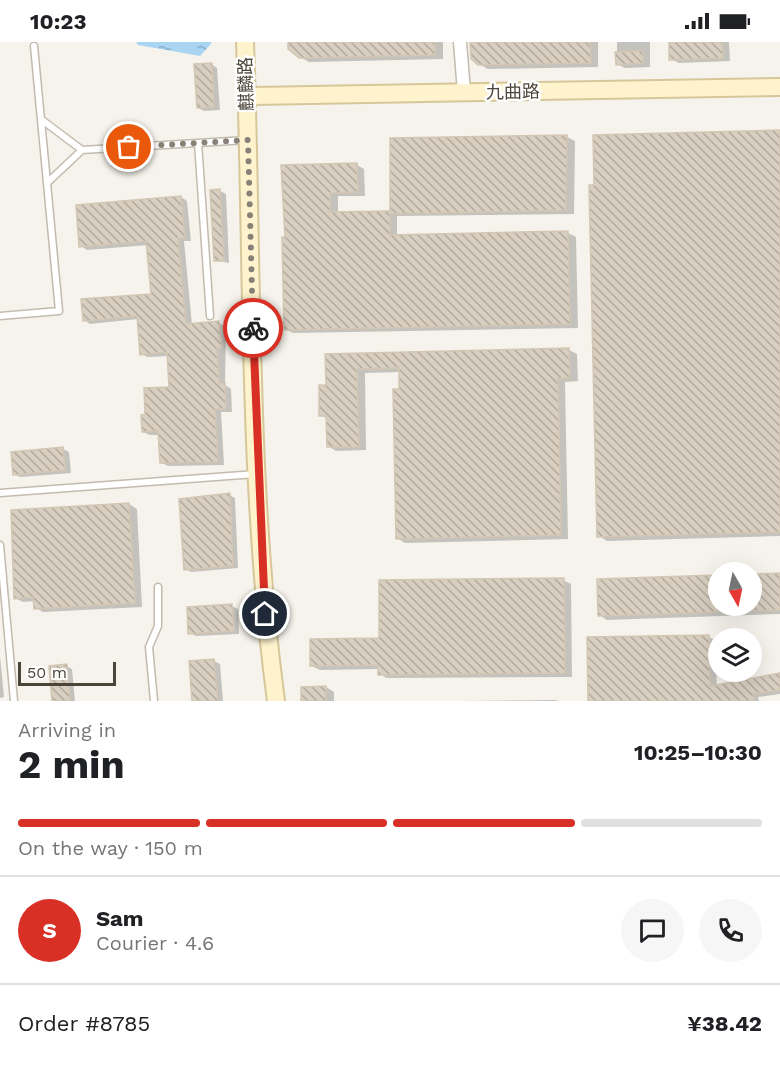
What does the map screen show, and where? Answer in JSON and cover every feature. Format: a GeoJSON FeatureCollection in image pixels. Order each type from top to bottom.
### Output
{"type":"FeatureCollection","features":[{"type":"Feature","properties":{"kind":"street","name":"麒麟路"},"geometry":{"type":"LineString","coordinates":[[244,42],[257,474],[265,614],[276,701]]}},
{"type":"Feature","properties":{"kind":"street"},"geometry":{"type":"LineString","coordinates":[[460,42],[464,92]]}},
{"type":"Feature","properties":{"kind":"street","name":"九曲路"},"geometry":{"type":"LineString","coordinates":[[247,96],[780,87]]}},
{"type":"Feature","properties":{"kind":"lane"},"geometry":{"type":"LineString","coordinates":[[0,316],[59,311],[41,142],[42,120],[34,46]]}},
{"type":"Feature","properties":{"kind":"lane"},"geometry":{"type":"LineString","coordinates":[[42,120],[82,150]]}},
{"type":"Feature","properties":{"kind":"lane"},"geometry":{"type":"LineString","coordinates":[[47,183],[82,150],[248,140]]}},
{"type":"Feature","properties":{"kind":"lane"},"geometry":{"type":"LineString","coordinates":[[198,143],[210,316]]}},
{"type":"Feature","properties":{"kind":"lane"},"geometry":{"type":"LineString","coordinates":[[0,493],[257,474]]}},
{"type":"Feature","properties":{"kind":"lane"},"geometry":{"type":"LineString","coordinates":[[0,545],[14,701]]}},
{"type":"Feature","properties":{"kind":"lane"},"geometry":{"type":"LineString","coordinates":[[154,701],[149,647],[158,626],[158,586]]}},
{"type":"Feature","properties":{"kind":"water"},"geometry":{"type":"Polygon","coordinates":[[[136,42],[211,42],[211,44],[200,56],[138,45],[136,42]]]}},
{"type":"Feature","properties":{"kind":"building"},"geometry":{"type":"Polygon","coordinates":[[[288,42],[435,42],[435,55],[299,58],[288,49],[288,42]]]}},
{"type":"Feature","properties":{"kind":"building"},"geometry":{"type":"Polygon","coordinates":[[[470,42],[590,42],[591,63],[478,65],[471,59],[470,42]]]}},
{"type":"Feature","properties":{"kind":"building"},"geometry":{"type":"Polygon","coordinates":[[[669,42],[722,42],[723,58],[669,60],[669,42]]]}},
{"type":"Feature","properties":{"kind":"building"},"geometry":{"type":"Polygon","coordinates":[[[643,51],[643,63],[616,65],[615,52],[643,51]]]}},
{"type":"Feature","properties":{"kind":"building"},"geometry":{"type":"Polygon","coordinates":[[[212,63],[214,107],[197,108],[194,64],[212,63]]]}},
{"type":"Feature","properties":{"kind":"building"},"geometry":{"type":"Polygon","coordinates":[[[780,130],[780,532],[597,537],[589,185],[594,185],[593,135],[780,130]]]}},
{"type":"Feature","properties":{"kind":"building"},"geometry":{"type":"Polygon","coordinates":[[[567,135],[566,210],[390,214],[390,138],[567,135]]]}},
{"type":"Feature","properties":{"kind":"building"},"geometry":{"type":"Polygon","coordinates":[[[357,163],[358,192],[330,193],[330,212],[390,211],[390,235],[568,231],[570,324],[284,330],[282,237],[285,237],[281,165],[357,163]]]}},
{"type":"Feature","properties":{"kind":"building"},"geometry":{"type":"Polygon","coordinates":[[[220,189],[224,261],[214,261],[210,190],[220,189]]]}},
{"type":"Feature","properties":{"kind":"building"},"geometry":{"type":"Polygon","coordinates":[[[181,196],[185,238],[178,238],[186,324],[219,321],[222,348],[217,348],[219,384],[225,383],[226,409],[215,409],[218,462],[160,463],[158,431],[142,432],[141,415],[145,414],[144,388],[169,387],[167,352],[140,355],[137,316],[83,321],[81,299],[151,294],[146,241],[79,247],[76,205],[181,196]]]}},
{"type":"Feature","properties":{"kind":"building"},"geometry":{"type":"Polygon","coordinates":[[[569,348],[570,378],[558,378],[561,535],[396,539],[393,389],[399,389],[399,368],[357,369],[359,447],[327,447],[326,416],[319,416],[319,385],[326,385],[325,354],[569,348]]]}},
{"type":"Feature","properties":{"kind":"building"},"geometry":{"type":"Polygon","coordinates":[[[63,447],[65,470],[13,475],[11,452],[63,447]]]}},
{"type":"Feature","properties":{"kind":"building"},"geometry":{"type":"Polygon","coordinates":[[[230,493],[233,566],[184,570],[179,499],[230,493]]]}},
{"type":"Feature","properties":{"kind":"building"},"geometry":{"type":"Polygon","coordinates":[[[129,503],[135,603],[34,609],[33,597],[14,599],[11,510],[129,503]]]}},
{"type":"Feature","properties":{"kind":"building"},"geometry":{"type":"Polygon","coordinates":[[[780,573],[780,610],[762,611],[762,574],[780,573]]]}},
{"type":"Feature","properties":{"kind":"building"},"geometry":{"type":"Polygon","coordinates":[[[708,575],[708,612],[598,616],[597,579],[708,575]]]}},
{"type":"Feature","properties":{"kind":"building"},"geometry":{"type":"Polygon","coordinates":[[[564,578],[565,673],[378,675],[378,665],[310,666],[310,639],[379,638],[379,580],[564,578]]]}},
{"type":"Feature","properties":{"kind":"building"},"geometry":{"type":"Polygon","coordinates":[[[232,604],[234,631],[188,634],[187,607],[232,604]]]}},
{"type":"Feature","properties":{"kind":"building"},"geometry":{"type":"Polygon","coordinates":[[[708,635],[708,682],[710,686],[732,682],[762,682],[762,676],[780,673],[780,690],[753,694],[754,701],[588,701],[587,637],[708,635]]]}},
{"type":"Feature","properties":{"kind":"building"},"geometry":{"type":"Polygon","coordinates":[[[214,659],[218,701],[192,701],[189,661],[214,659]]]}},
{"type":"Feature","properties":{"kind":"building"},"geometry":{"type":"Polygon","coordinates":[[[67,664],[70,701],[52,701],[49,666],[67,664]]]}},
{"type":"Feature","properties":{"kind":"building"},"geometry":{"type":"Polygon","coordinates":[[[326,686],[326,701],[301,701],[301,687],[326,686]]]}},
{"type":"Feature","properties":{"kind":"way so far"},"geometry":{"type":"LineString","coordinates":[[129,147],[248,140],[253,328]]}},
{"type":"Feature","properties":{"kind":"route"},"geometry":{"type":"LineString","coordinates":[[253,328],[257,474],[265,614]]}}]}
